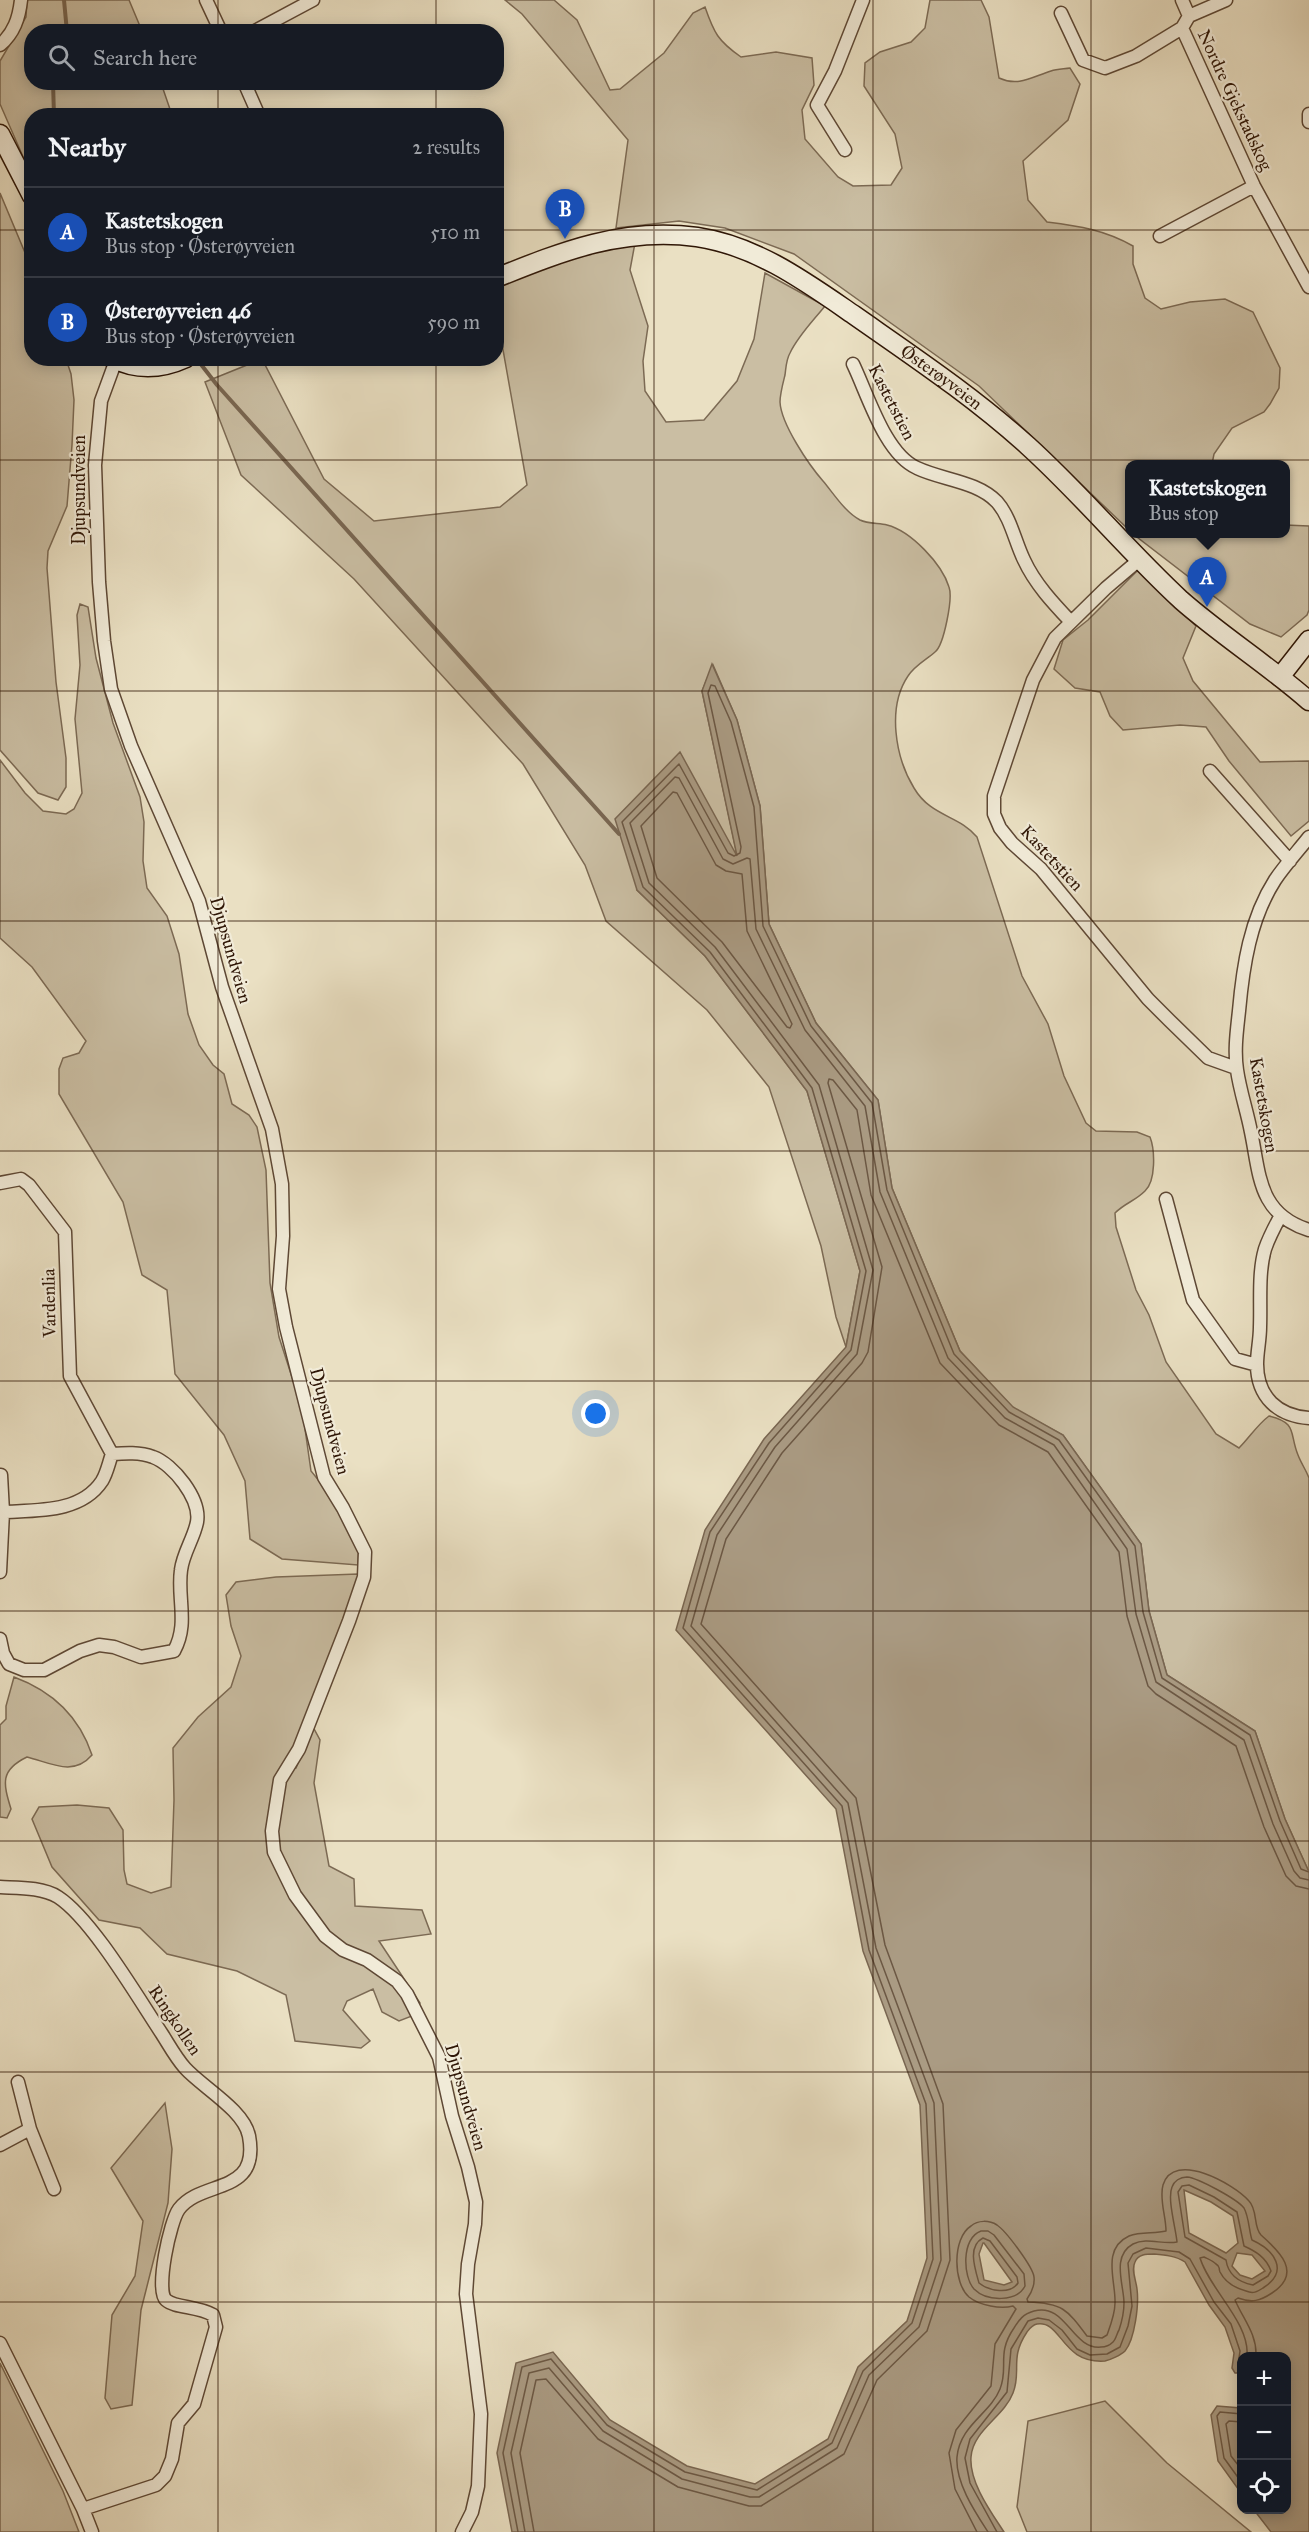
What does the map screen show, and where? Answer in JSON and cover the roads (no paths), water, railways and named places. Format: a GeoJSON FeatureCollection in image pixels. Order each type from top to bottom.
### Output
{"type":"FeatureCollection","features":[{"type":"Feature","properties":{"kind":"main road"},"geometry":{"type":"LineString","coordinates":[[0,134],[24,180]]}},
{"type":"Feature","properties":{"kind":"main road","name":"Østerøyveien"},"geometry":{"type":"LineString","coordinates":[[504,275],[579,246],[626,236],[653,234],[697,237],[757,254],[799,276],[995,417],[1060,476],[1139,560],[1212,626],[1305,698]]}},
{"type":"Feature","properties":{"kind":"main road"},"geometry":{"type":"LineString","coordinates":[[129,366],[150,368],[165,366]]}},
{"type":"Feature","properties":{"kind":"main road"},"geometry":{"type":"LineString","coordinates":[[1280,677],[1309,640]]}},
{"type":"Feature","properties":{"kind":"street"},"geometry":{"type":"LineString","coordinates":[[0,45],[14,28],[21,0]]}},
{"type":"Feature","properties":{"kind":"street"},"geometry":{"type":"LineString","coordinates":[[206,0],[217,24]]}},
{"type":"Feature","properties":{"kind":"street"},"geometry":{"type":"LineString","coordinates":[[268,24],[313,0]]}},
{"type":"Feature","properties":{"kind":"street"},"geometry":{"type":"LineString","coordinates":[[845,150],[817,105],[835,71],[863,0]]}},
{"type":"Feature","properties":{"kind":"street"},"geometry":{"type":"LineString","coordinates":[[1182,0],[1188,16]]}},
{"type":"Feature","properties":{"kind":"street","name":"Nordre Gjekstadskog"},"geometry":{"type":"LineString","coordinates":[[1061,13],[1083,60],[1105,68],[1136,56],[1182,28],[1188,16],[1226,0]]}},
{"type":"Feature","properties":{"kind":"street","name":"Nordre Gjekstadskog"},"geometry":{"type":"LineString","coordinates":[[1182,28],[1254,186],[1304,266],[1309,287]]}},
{"type":"Feature","properties":{"kind":"street"},"geometry":{"type":"LineString","coordinates":[[248,90],[255,108]]}},
{"type":"Feature","properties":{"kind":"street"},"geometry":{"type":"LineString","coordinates":[[1309,114],[1309,122]]}},
{"type":"Feature","properties":{"kind":"street","name":"Nordre Gjekstadskog"},"geometry":{"type":"LineString","coordinates":[[1160,236],[1254,186]]}},
{"type":"Feature","properties":{"kind":"street","name":"Kastetstien"},"geometry":{"type":"LineString","coordinates":[[854,364],[886,436],[900,457],[916,468],[975,488],[997,502],[1005,515],[1025,563],[1050,600],[1071,622]]}},
{"type":"Feature","properties":{"kind":"street","name":"Djupsundveien"},"geometry":{"type":"LineString","coordinates":[[112,366],[100,401],[95,465],[99,582],[111,689],[131,746],[199,901],[222,987],[272,1129],[282,1184],[283,1236],[279,1289],[286,1327],[324,1477],[343,1508],[365,1552],[364,1578],[349,1622],[299,1749],[280,1780],[272,1831],[274,1851],[295,1895],[325,1936],[342,1950],[367,1960],[397,1981],[408,1994],[439,2057],[452,2116],[476,2202],[466,2294],[467,2317],[475,2358],[480,2426],[478,2486],[472,2512],[462,2532]]}},
{"type":"Feature","properties":{"kind":"street","name":"Kastetstien"},"geometry":{"type":"LineString","coordinates":[[1139,560],[1106,588],[1055,638],[1033,680],[994,796],[994,814],[1000,828],[1012,843],[1047,876],[1148,999],[1208,1058],[1236,1068]]}},
{"type":"Feature","properties":{"kind":"street"},"geometry":{"type":"LineString","coordinates":[[1210,771],[1290,861]]}},
{"type":"Feature","properties":{"kind":"street","name":"Kastetskogen"},"geometry":{"type":"LineString","coordinates":[[1309,837],[1274,882],[1259,911],[1243,962],[1236,1039],[1236,1068],[1251,1133],[1258,1179],[1267,1200],[1281,1215],[1309,1230]]}},
{"type":"Feature","properties":{"kind":"street","name":"Vardenlia"},"geometry":{"type":"LineString","coordinates":[[0,1183],[21,1179],[29,1185],[64,1232],[67,1355],[70,1376],[112,1454]]}},
{"type":"Feature","properties":{"kind":"street"},"geometry":{"type":"LineString","coordinates":[[1166,1199],[1193,1300],[1235,1359],[1257,1365]]}},
{"type":"Feature","properties":{"kind":"street"},"geometry":{"type":"LineString","coordinates":[[1281,1215],[1265,1247],[1262,1264],[1257,1365],[1261,1385],[1273,1404],[1281,1412],[1295,1417],[1309,1418]]}},
{"type":"Feature","properties":{"kind":"street"},"geometry":{"type":"LineString","coordinates":[[0,1639],[3,1653],[9,1664],[24,1670],[44,1670],[80,1651],[99,1645],[114,1647],[141,1658],[174,1651],[183,1627],[181,1569],[197,1520],[193,1495],[168,1467],[153,1457],[131,1453],[112,1454],[104,1479],[82,1501],[50,1510],[3,1512]]}},
{"type":"Feature","properties":{"kind":"street"},"geometry":{"type":"LineString","coordinates":[[0,1572],[3,1512],[1,1475]]}},
{"type":"Feature","properties":{"kind":"street","name":"Ringkollen"},"geometry":{"type":"LineString","coordinates":[[0,1887],[46,1892],[57,1896],[68,1906],[102,1946],[184,2067],[241,2118],[249,2136],[248,2164],[239,2176],[232,2183],[187,2201],[177,2210],[169,2232],[161,2286],[163,2297],[168,2302],[203,2309],[213,2315],[216,2326],[194,2404],[178,2423],[172,2459],[165,2476],[156,2485],[83,2510]]}},
{"type":"Feature","properties":{"kind":"street"},"geometry":{"type":"LineString","coordinates":[[18,2082],[30,2129],[54,2189]]}},
{"type":"Feature","properties":{"kind":"street"},"geometry":{"type":"LineString","coordinates":[[2,2142],[30,2129]]}},
{"type":"Feature","properties":{"kind":"street"},"geometry":{"type":"LineString","coordinates":[[0,2343],[92,2532]]}},
{"type":"Feature","properties":{"kind":"water"},"geometry":{"type":"Polygon","coordinates":[[[712,664],[737,720],[760,806],[769,924],[816,1023],[878,1100],[892,1188],[960,1351],[1013,1407],[1063,1435],[1141,1544],[1149,1611],[1167,1675],[1255,1731],[1285,1819],[1309,1872],[1309,2532],[1271,2532],[1257,2514],[1291,2514],[1291,2352],[1237,2352],[1237,2373],[1235,2373],[1232,2368],[1234,2353],[1225,2327],[1209,2305],[1185,2262],[1166,2255],[1146,2254],[1136,2259],[1134,2265],[1137,2295],[1136,2321],[1128,2346],[1121,2354],[1105,2361],[1090,2360],[1079,2356],[1045,2325],[1032,2326],[1022,2341],[1018,2350],[1013,2393],[1009,2402],[977,2439],[971,2457],[971,2467],[977,2486],[1004,2532],[512,2532],[497,2453],[516,2363],[553,2352],[610,2420],[687,2466],[755,2484],[828,2439],[858,2367],[907,2321],[927,2258],[920,2105],[863,1951],[836,1809],[676,1630],[705,1530],[764,1439],[846,1347],[860,1271],[807,1091],[705,956],[637,890],[615,819],[680,752],[737,856],[702,691],[712,664]],[[1184,2190],[1189,2233],[1226,2253],[1238,2243],[1233,2216],[1211,2202],[1184,2190]],[[984,2243],[979,2254],[984,2280],[1004,2285],[1012,2282],[984,2243]],[[1237,2253],[1232,2266],[1240,2275],[1252,2279],[1265,2271],[1252,2255],[1237,2253]]]}},
{"type":"Feature","properties":{"kind":"water"},"geometry":{"type":"Polygon","coordinates":[[[1217,2406],[1237,2408],[1237,2487],[1218,2461],[1211,2415],[1217,2406]]]}},
{"type":"Feature","properties":{"kind":"waterway"},"geometry":{"type":"LineString","coordinates":[[64,0],[66,24]]}},
{"type":"Feature","properties":{"kind":"waterway"},"geometry":{"type":"LineString","coordinates":[[53,90],[54,108]]}},
{"type":"Feature","properties":{"kind":"waterway"},"geometry":{"type":"LineString","coordinates":[[202,366],[619,834]]}},
{"type":"Feature","properties":{"kind":"place","name":"Østerøyveien 46"},"geometry":{"type":"Point","coordinates":[565,239]}},
{"type":"Feature","properties":{"kind":"place","name":"Kastetskogen"},"geometry":{"type":"Point","coordinates":[1207,607]}}]}
